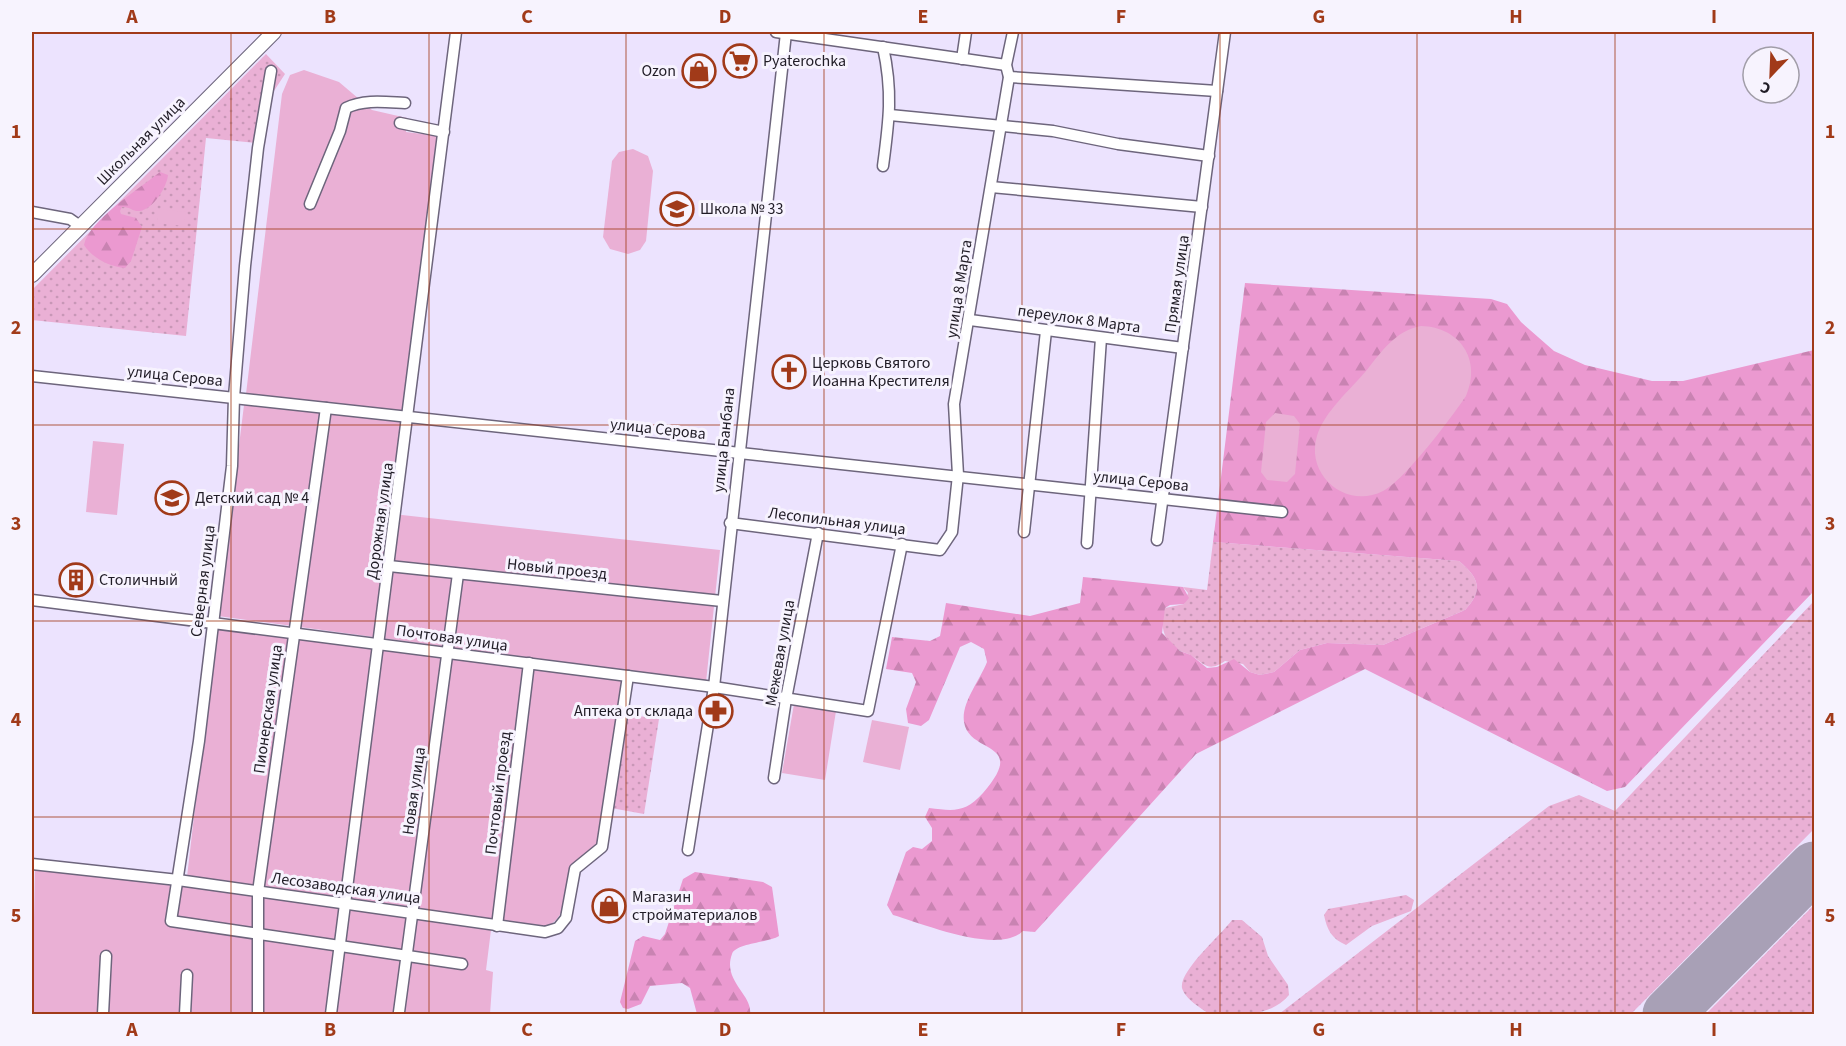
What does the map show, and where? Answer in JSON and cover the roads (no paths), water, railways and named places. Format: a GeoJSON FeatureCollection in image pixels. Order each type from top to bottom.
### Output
{"type":"FeatureCollection","features":[{"type":"Feature","properties":{"kind":"main road","name":"Школьная улица"},"geometry":{"type":"LineString","coordinates":[[32,275],[274,32]]}},
{"type":"Feature","properties":{"kind":"street","name":"Дорожная улица"},"geometry":{"type":"LineString","coordinates":[[332,1014],[343,904],[409,417],[456,32]]}},
{"type":"Feature","properties":{"kind":"street"},"geometry":{"type":"LineString","coordinates":[[781,32],[1006,65]]}},
{"type":"Feature","properties":{"kind":"street","name":"улица Банбана"},"geometry":{"type":"LineString","coordinates":[[688,850],[714,687],[781,32]]}},
{"type":"Feature","properties":{"kind":"street"},"geometry":{"type":"LineString","coordinates":[[860,44],[862,32]]}},
{"type":"Feature","properties":{"kind":"street"},"geometry":{"type":"LineString","coordinates":[[962,59],[966,32]]}},
{"type":"Feature","properties":{"kind":"street","name":"улица 8 Марта"},"geometry":{"type":"LineString","coordinates":[[940,550],[952,532],[958,475],[954,404],[970,320],[1009,77],[1006,65],[1013,32]]}},
{"type":"Feature","properties":{"kind":"street","name":"Прямая улица"},"geometry":{"type":"LineString","coordinates":[[1157,540],[1225,32]]}},
{"type":"Feature","properties":{"kind":"street"},"geometry":{"type":"LineString","coordinates":[[883,47],[891,80],[890,115],[883,166]]}},
{"type":"Feature","properties":{"kind":"street","name":"Северная улица"},"geometry":{"type":"LineString","coordinates":[[258,935],[171,921],[199,741],[232,466],[234,396],[256,160],[271,71]]}},
{"type":"Feature","properties":{"kind":"street"},"geometry":{"type":"LineString","coordinates":[[1009,77],[1217,91]]}},
{"type":"Feature","properties":{"kind":"street"},"geometry":{"type":"LineString","coordinates":[[310,204],[340,131],[346,108],[375,102],[405,103]]}},
{"type":"Feature","properties":{"kind":"street"},"geometry":{"type":"LineString","coordinates":[[890,115],[1053,131],[1118,144],[1209,156]]}},
{"type":"Feature","properties":{"kind":"street"},"geometry":{"type":"LineString","coordinates":[[400,123],[444,132]]}},
{"type":"Feature","properties":{"kind":"street"},"geometry":{"type":"LineString","coordinates":[[991,187],[1202,207]]}},
{"type":"Feature","properties":{"kind":"street"},"geometry":{"type":"LineString","coordinates":[[32,212],[70,219],[80,226]]}},
{"type":"Feature","properties":{"kind":"street","name":"переулок 8 Марта"},"geometry":{"type":"LineString","coordinates":[[970,320],[1183,348]]}},
{"type":"Feature","properties":{"kind":"street"},"geometry":{"type":"LineString","coordinates":[[1024,531],[1046,331]]}},
{"type":"Feature","properties":{"kind":"street"},"geometry":{"type":"LineString","coordinates":[[1087,543],[1101,338]]}},
{"type":"Feature","properties":{"kind":"street","name":"улица Серова"},"geometry":{"type":"LineString","coordinates":[[32,376],[234,396],[326,408],[1282,512]]}},
{"type":"Feature","properties":{"kind":"street","name":"Пионерская улица"},"geometry":{"type":"LineString","coordinates":[[258,1014],[258,892],[326,408]]}},
{"type":"Feature","properties":{"kind":"street","name":"Лесопильная улица"},"geometry":{"type":"LineString","coordinates":[[730,524],[818,533],[940,550]]}},
{"type":"Feature","properties":{"kind":"street","name":"Межевая улица"},"geometry":{"type":"LineString","coordinates":[[774,778],[786,699],[818,533]]}},
{"type":"Feature","properties":{"kind":"street","name":"Почтовая улица"},"geometry":{"type":"LineString","coordinates":[[32,600],[213,621],[714,687],[868,711],[902,544]]}},
{"type":"Feature","properties":{"kind":"street","name":"Новый проезд"},"geometry":{"type":"LineString","coordinates":[[389,566],[722,601]]}},
{"type":"Feature","properties":{"kind":"street","name":"Новая улица"},"geometry":{"type":"LineString","coordinates":[[399,1012],[458,574]]}},
{"type":"Feature","properties":{"kind":"street","name":"Почтовый проезд"},"geometry":{"type":"LineString","coordinates":[[497,926],[529,663]]}},
{"type":"Feature","properties":{"kind":"street","name":"Лесозаводская улица"},"geometry":{"type":"LineString","coordinates":[[32,864],[178,880],[545,932],[558,928],[566,918],[575,869],[602,847],[628,676]]}},
{"type":"Feature","properties":{"kind":"street"},"geometry":{"type":"LineString","coordinates":[[258,935],[405,954],[462,964]]}},
{"type":"Feature","properties":{"kind":"street"},"geometry":{"type":"LineString","coordinates":[[103,1014],[106,956]]}},
{"type":"Feature","properties":{"kind":"street"},"geometry":{"type":"LineString","coordinates":[[185,1014],[188,975]]}},
{"type":"Feature","properties":{"kind":"place","name":"Pyaterochka"},"geometry":{"type":"Point","coordinates":[740,61]}},
{"type":"Feature","properties":{"kind":"place","name":"Ozon"},"geometry":{"type":"Point","coordinates":[699,71]}},
{"type":"Feature","properties":{"kind":"place","name":"Школа № 33"},"geometry":{"type":"Point","coordinates":[677,209]}},
{"type":"Feature","properties":{"kind":"place","name":"Церковь Святого Иоанна Крестителя"},"geometry":{"type":"Point","coordinates":[789,372]}},
{"type":"Feature","properties":{"kind":"place","name":"Детский сад № 4"},"geometry":{"type":"Point","coordinates":[172,498]}},
{"type":"Feature","properties":{"kind":"place","name":"Столичный"},"geometry":{"type":"Point","coordinates":[76,580]}},
{"type":"Feature","properties":{"kind":"place","name":"Аптека от склада"},"geometry":{"type":"Point","coordinates":[716,711]}},
{"type":"Feature","properties":{"kind":"place","name":"Магазин стройматериалов"},"geometry":{"type":"Point","coordinates":[609,906]}}]}
